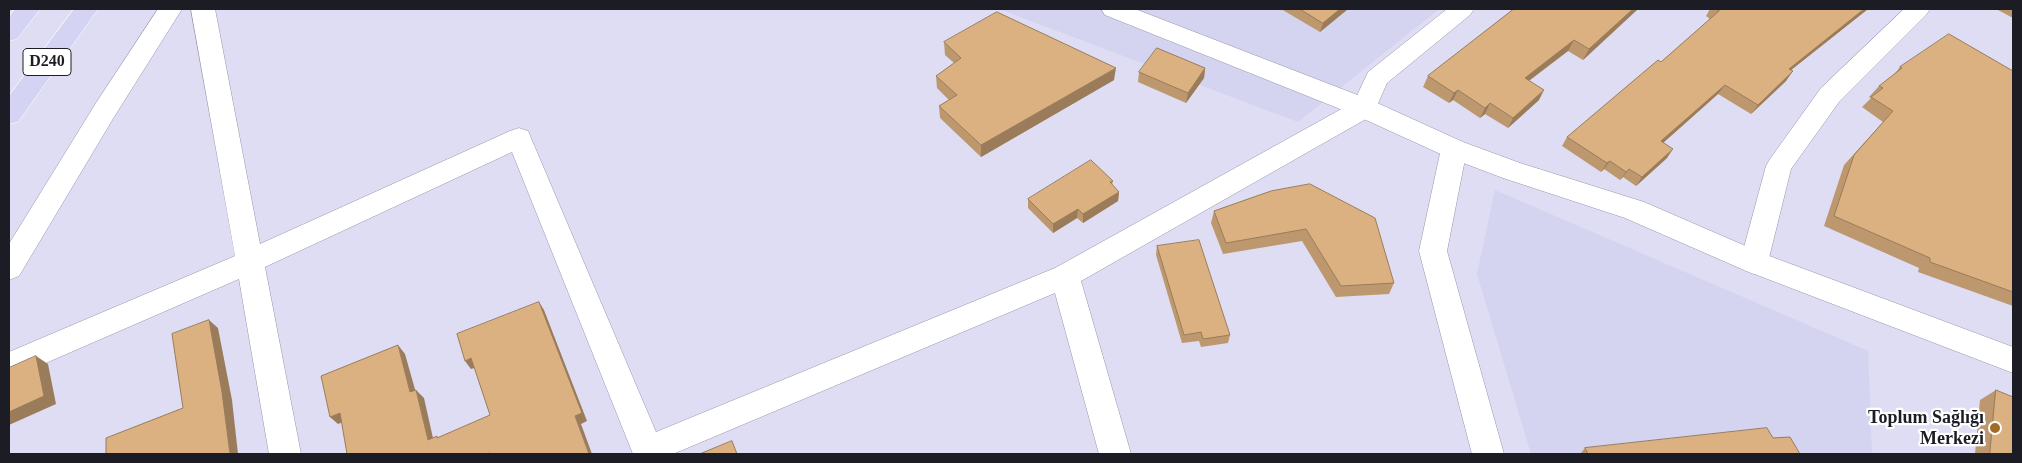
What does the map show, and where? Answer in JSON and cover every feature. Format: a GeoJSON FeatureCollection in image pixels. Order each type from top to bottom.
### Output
{"type":"FeatureCollection","features":[{"type":"Feature","properties":{"kind":"highway","name":"D240"},"geometry":{"type":"LineString","coordinates":[[9,33],[28,9]]}},
{"type":"Feature","properties":{"kind":"highway","name":"D240"},"geometry":{"type":"LineString","coordinates":[[9,115],[86,9]]}},
{"type":"Feature","properties":{"kind":"street"},"geometry":{"type":"LineString","coordinates":[[9,268],[105,110],[170,9]]}},
{"type":"Feature","properties":{"kind":"street"},"geometry":{"type":"LineString","coordinates":[[202,9],[285,454]]}},
{"type":"Feature","properties":{"kind":"street"},"geometry":{"type":"LineString","coordinates":[[9,366],[249,262],[519,138],[649,452],[1065,276],[1364,108],[1377,78],[1462,9]]}},
{"type":"Feature","properties":{"kind":"street"},"geometry":{"type":"LineString","coordinates":[[1754,262],[1779,166],[1830,95],[1918,9]]}},
{"type":"Feature","properties":{"kind":"street"},"geometry":{"type":"LineString","coordinates":[[1123,10],[1364,108],[1454,149],[1634,210],[1754,262],[2013,360]]}},
{"type":"Feature","properties":{"kind":"street"},"geometry":{"type":"LineString","coordinates":[[1454,149],[1434,251],[1488,454]]}},
{"type":"Feature","properties":{"kind":"street"},"geometry":{"type":"LineString","coordinates":[[1065,276],[1115,454]]}},
{"type":"Feature","properties":{"kind":"shaded area"},"geometry":{"type":"Polygon","coordinates":[[[999,9],[1439,9],[1298,122],[999,9]]]}},
{"type":"Feature","properties":{"kind":"shaded area"},"geometry":{"type":"Polygon","coordinates":[[[1495,190],[1868,351],[1872,454],[1531,454],[1477,274],[1495,190]]]}},
{"type":"Feature","properties":{"kind":"building"},"geometry":{"type":"Polygon","coordinates":[[[1300,9],[1340,9],[1323,23],[1300,9]]]}},
{"type":"Feature","properties":{"kind":"building"},"geometry":{"type":"Polygon","coordinates":[[[1514,9],[1633,9],[1589,49],[1574,40],[1525,78],[1544,90],[1513,118],[1490,103],[1485,108],[1458,90],[1454,93],[1428,76],[1514,9]]]}},
{"type":"Feature","properties":{"kind":"building"},"geometry":{"type":"Polygon","coordinates":[[[1716,9],[1864,9],[1789,69],[1793,71],[1758,105],[1725,85],[1661,141],[1673,149],[1642,177],[1629,169],[1626,172],[1610,161],[1607,163],[1567,137],[1658,60],[1661,62],[1719,11],[1716,9]]]}},
{"type":"Feature","properties":{"kind":"building"},"geometry":{"type":"Polygon","coordinates":[[[997,12],[1116,68],[981,145],[939,106],[957,95],[936,76],[961,58],[944,42],[997,12]]]}},
{"type":"Feature","properties":{"kind":"building"},"geometry":{"type":"Polygon","coordinates":[[[1949,34],[2013,71],[2013,292],[1930,262],[1930,258],[1834,216],[1854,155],[1893,111],[1871,97],[1883,88],[1879,86],[1902,68],[1900,67],[1949,34]]]}},
{"type":"Feature","properties":{"kind":"building"},"geometry":{"type":"Polygon","coordinates":[[[1157,48],[1205,68],[1188,93],[1139,72],[1157,48]]]}},
{"type":"Feature","properties":{"kind":"building"},"geometry":{"type":"Polygon","coordinates":[[[1091,160],[1113,181],[1110,182],[1119,192],[1083,214],[1078,209],[1053,224],[1028,199],[1091,160]]]}},
{"type":"Feature","properties":{"kind":"building"},"geometry":{"type":"Polygon","coordinates":[[[1310,184],[1375,218],[1394,283],[1341,286],[1306,229],[1226,243],[1214,211],[1271,191],[1310,184]]]}},
{"type":"Feature","properties":{"kind":"building"},"geometry":{"type":"Polygon","coordinates":[[[1199,240],[1230,335],[1203,339],[1201,332],[1184,335],[1157,246],[1199,240]]]}},
{"type":"Feature","properties":{"kind":"building"},"geometry":{"type":"Polygon","coordinates":[[[539,302],[582,413],[575,416],[589,454],[347,454],[340,413],[330,417],[321,376],[398,345],[410,392],[416,390],[428,440],[437,436],[437,438],[490,415],[471,358],[465,361],[457,334],[539,302]]]}},
{"type":"Feature","properties":{"kind":"building"},"geometry":{"type":"Polygon","coordinates":[[[209,320],[222,392],[230,454],[106,454],[106,438],[183,408],[172,334],[209,320]]]}},
{"type":"Feature","properties":{"kind":"building"},"geometry":{"type":"Polygon","coordinates":[[[36,356],[44,396],[9,412],[9,368],[36,356]]]}},
{"type":"Feature","properties":{"kind":"building"},"geometry":{"type":"Polygon","coordinates":[[[1996,390],[2013,397],[2013,454],[1990,454],[1996,390]]]}},
{"type":"Feature","properties":{"kind":"building"},"geometry":{"type":"Polygon","coordinates":[[[1767,428],[1773,438],[1790,437],[1800,454],[1588,454],[1585,448],[1767,428]]]}},
{"type":"Feature","properties":{"kind":"building"},"geometry":{"type":"Polygon","coordinates":[[[732,441],[737,454],[700,454],[732,441]]]}},
{"type":"Feature","properties":{"kind":"place","name":"Toplum Sağlığı Merkezi"},"geometry":{"type":"Point","coordinates":[1995,428]}}]}
